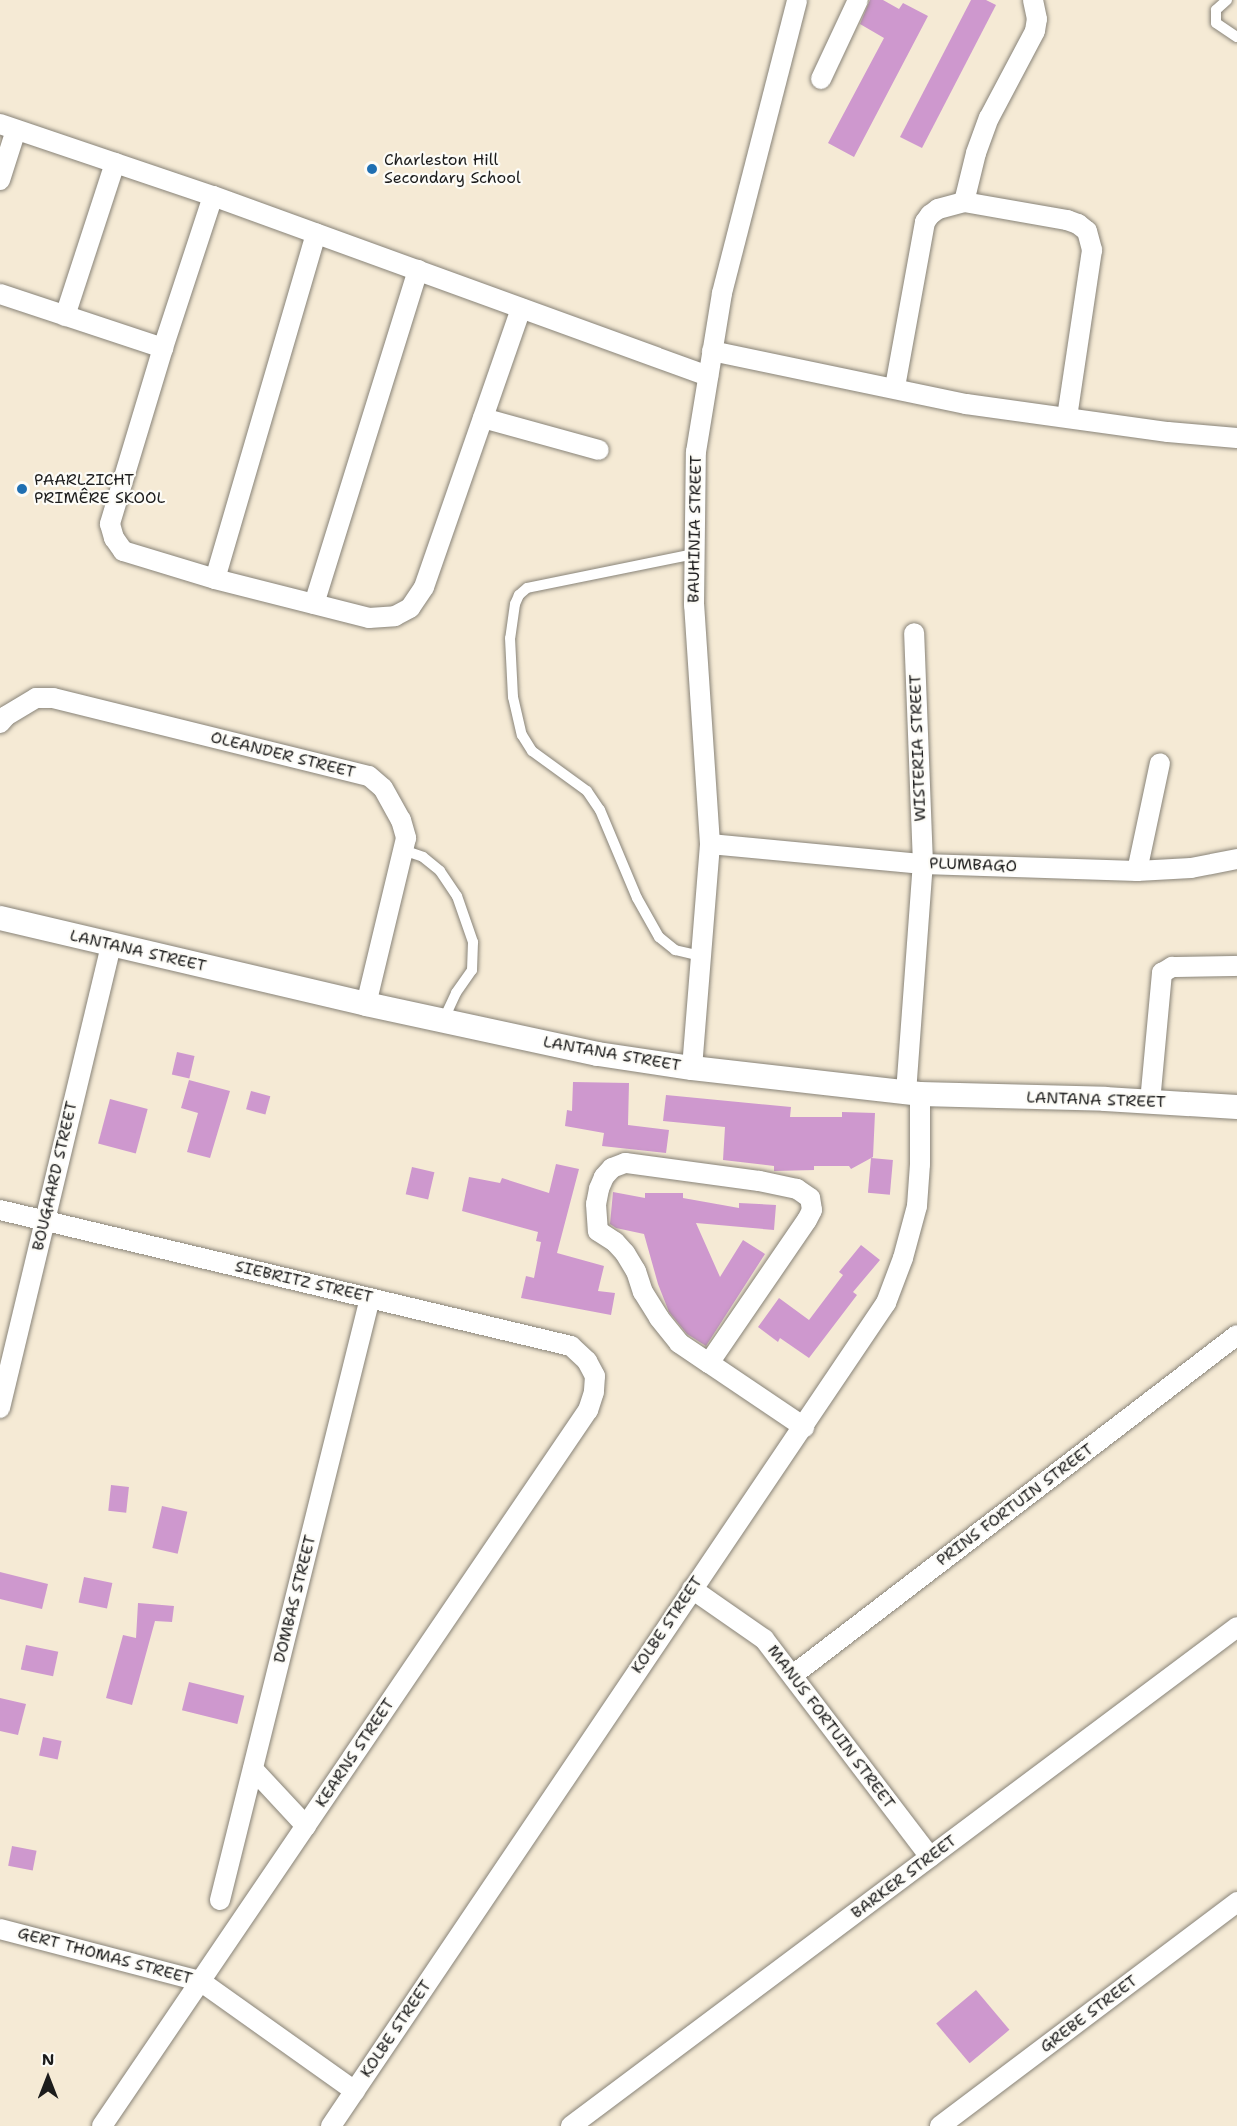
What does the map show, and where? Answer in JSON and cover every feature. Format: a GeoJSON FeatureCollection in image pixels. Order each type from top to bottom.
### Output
{"type":"FeatureCollection","features":[{"type":"Feature","properties":{"kind":"street","name":"BAUHINIA STREET"},"geometry":{"type":"LineString","coordinates":[[692,1068],[710,844],[694,605],[696,452],[722,292],[797,0]]}},
{"type":"Feature","properties":{"kind":"street"},"geometry":{"type":"LineString","coordinates":[[820,79],[858,0]]}},
{"type":"Feature","properties":{"kind":"street"},"geometry":{"type":"LineString","coordinates":[[964,202],[976,153],[989,118],[1035,31],[1037,19],[1033,0]]}},
{"type":"Feature","properties":{"kind":"street"},"geometry":{"type":"LineString","coordinates":[[0,180],[8,127],[213,196],[708,376]]}},
{"type":"Feature","properties":{"kind":"street"},"geometry":{"type":"LineString","coordinates":[[65,316],[115,163]]}},
{"type":"Feature","properties":{"kind":"street"},"geometry":{"type":"LineString","coordinates":[[213,196],[163,348],[110,524],[114,538],[123,551],[214,579],[369,618],[395,616],[410,608],[424,587],[520,308]]}},
{"type":"Feature","properties":{"kind":"street"},"geometry":{"type":"LineString","coordinates":[[895,387],[925,222],[938,209],[964,202],[1067,220],[1087,231],[1092,240],[1066,417]]}},
{"type":"Feature","properties":{"kind":"street"},"geometry":{"type":"LineString","coordinates":[[214,579],[316,233]]}},
{"type":"Feature","properties":{"kind":"street"},"geometry":{"type":"LineString","coordinates":[[314,604],[418,270]]}},
{"type":"Feature","properties":{"kind":"street"},"geometry":{"type":"LineString","coordinates":[[0,294],[163,348]]}},
{"type":"Feature","properties":{"kind":"street"},"geometry":{"type":"LineString","coordinates":[[712,351],[895,387],[966,404],[1168,432],[1237,438]]}},
{"type":"Feature","properties":{"kind":"street"},"geometry":{"type":"LineString","coordinates":[[483,418],[599,450]]}},
{"type":"Feature","properties":{"kind":"street","name":"WISTERIA STREET"},"geometry":{"type":"LineString","coordinates":[[913,1093],[923,864],[914,633]]}},
{"type":"Feature","properties":{"kind":"street","name":"OLEANDER STREET"},"geometry":{"type":"LineString","coordinates":[[0,723],[6,716],[36,698],[53,698],[369,776],[383,788],[401,820],[406,838],[366,1004]]}},
{"type":"Feature","properties":{"kind":"street"},"geometry":{"type":"LineString","coordinates":[[1137,871],[1160,763]]}},
{"type":"Feature","properties":{"kind":"street","name":"PLUMBAGO"},"geometry":{"type":"LineString","coordinates":[[710,844],[923,864],[1137,871],[1191,868],[1237,859]]}},
{"type":"Feature","properties":{"kind":"street","name":"LANTANA STREET"},"geometry":{"type":"LineString","coordinates":[[0,918],[443,1022],[598,1054],[692,1068],[913,1093],[1237,1107]]}},
{"type":"Feature","properties":{"kind":"street","name":"BOUGAARD STREET"},"geometry":{"type":"LineString","coordinates":[[0,1408],[111,945]]}},
{"type":"Feature","properties":{"kind":"street"},"geometry":{"type":"LineString","coordinates":[[1150,1102],[1162,973],[1172,967],[1237,966]]}},
{"type":"Feature","properties":{"kind":"street","name":"KOLBE STREET"},"geometry":{"type":"LineString","coordinates":[[331,2126],[886,1303],[903,1258],[916,1206],[920,1164],[913,1093]]}},
{"type":"Feature","properties":{"kind":"street"},"geometry":{"type":"LineString","coordinates":[[709,1363],[807,1220],[812,1210],[810,1198],[797,1189],[759,1181],[625,1164],[612,1168],[604,1177],[599,1189],[596,1204],[598,1231],[615,1242],[625,1253],[636,1270],[643,1292],[665,1327],[679,1343],[709,1363],[804,1426]]}},
{"type":"Feature","properties":{"kind":"street","name":"SIEBRITZ STREET"},"geometry":{"type":"LineString","coordinates":[[0,1210],[571,1346],[587,1361],[595,1376]]}},
{"type":"Feature","properties":{"kind":"street","name":"DOMBAS STREET"},"geometry":{"type":"LineString","coordinates":[[220,1900],[370,1298]]}},
{"type":"Feature","properties":{"kind":"street","name":"PRINS FORTUIN STREET"},"geometry":{"type":"LineString","coordinates":[[793,1675],[1237,1335]]}},
{"type":"Feature","properties":{"kind":"street","name":"KEARNS STREET"},"geometry":{"type":"LineString","coordinates":[[102,2126],[588,1410],[594,1392],[595,1376]]}},
{"type":"Feature","properties":{"kind":"street","name":"MANUS FORTUIN STREET"},"geometry":{"type":"LineString","coordinates":[[692,1589],[764,1639],[930,1857]]}},
{"type":"Feature","properties":{"kind":"street","name":"BARKER STREET"},"geometry":{"type":"LineString","coordinates":[[571,2126],[1237,1627]]}},
{"type":"Feature","properties":{"kind":"street"},"geometry":{"type":"LineString","coordinates":[[253,1769],[306,1826]]}},
{"type":"Feature","properties":{"kind":"street","name":"GREBE STREET"},"geometry":{"type":"LineString","coordinates":[[940,2126],[1237,1902]]}},
{"type":"Feature","properties":{"kind":"street","name":"GERT THOMAS STREET"},"geometry":{"type":"LineString","coordinates":[[0,1929],[200,1981],[355,2091]]}},
{"type":"Feature","properties":{"kind":"lane"},"geometry":{"type":"LineString","coordinates":[[1227,0],[1216,10],[1216,23],[1237,37]]}},
{"type":"Feature","properties":{"kind":"lane"},"geometry":{"type":"LineString","coordinates":[[694,554],[527,588],[519,595],[515,604],[510,638],[513,698],[522,735],[532,751],[587,791],[600,810],[637,898],[659,937],[675,950],[701,956]]}},
{"type":"Feature","properties":{"kind":"lane"},"geometry":{"type":"LineString","coordinates":[[403,850],[423,857],[440,871],[456,896],[473,942],[471,970],[456,993],[443,1022]]}},
{"type":"Feature","properties":{"kind":"building"},"geometry":{"type":"Polygon","coordinates":[[[870,0],[883,0],[899,9],[903,3],[928,16],[854,157],[828,143],[884,38],[860,24],[870,0]]]}},
{"type":"Feature","properties":{"kind":"building"},"geometry":{"type":"Polygon","coordinates":[[[971,0],[986,0],[996,5],[922,148],[900,137],[971,0]]]}},
{"type":"Feature","properties":{"kind":"building"},"geometry":{"type":"Polygon","coordinates":[[[177,1052],[195,1056],[189,1078],[172,1074],[177,1052]]]}},
{"type":"Feature","properties":{"kind":"building"},"geometry":{"type":"Polygon","coordinates":[[[189,1080],[230,1091],[210,1158],[187,1152],[198,1113],[181,1108],[189,1080]]]}},
{"type":"Feature","properties":{"kind":"building"},"geometry":{"type":"Polygon","coordinates":[[[573,1082],[629,1083],[628,1125],[669,1130],[666,1153],[602,1146],[604,1133],[565,1126],[567,1110],[572,1111],[573,1082]]]}},
{"type":"Feature","properties":{"kind":"building"},"geometry":{"type":"Polygon","coordinates":[[[251,1091],[270,1096],[265,1115],[246,1109],[251,1091]]]}},
{"type":"Feature","properties":{"kind":"building"},"geometry":{"type":"Polygon","coordinates":[[[666,1095],[791,1107],[790,1117],[842,1117],[842,1112],[875,1113],[873,1157],[851,1169],[849,1166],[814,1166],[814,1170],[774,1171],[774,1166],[723,1160],[725,1127],[663,1121],[666,1095]]]}},
{"type":"Feature","properties":{"kind":"building"},"geometry":{"type":"Polygon","coordinates":[[[110,1099],[148,1109],[136,1154],[98,1143],[110,1099]]]}},
{"type":"Feature","properties":{"kind":"building"},"geometry":{"type":"Polygon","coordinates":[[[871,1158],[893,1160],[890,1195],[868,1193],[871,1158]]]}},
{"type":"Feature","properties":{"kind":"building"},"geometry":{"type":"Polygon","coordinates":[[[556,1164],[579,1169],[557,1253],[604,1266],[598,1291],[615,1293],[611,1315],[521,1298],[526,1276],[534,1278],[541,1242],[536,1241],[538,1232],[462,1211],[469,1177],[500,1183],[502,1178],[549,1193],[556,1164]]]}},
{"type":"Feature","properties":{"kind":"building"},"geometry":{"type":"Polygon","coordinates":[[[412,1167],[434,1172],[428,1199],[406,1194],[412,1167]]]}},
{"type":"Feature","properties":{"kind":"building"},"geometry":{"type":"Polygon","coordinates":[[[613,1192],[645,1198],[645,1193],[683,1193],[683,1198],[739,1208],[739,1203],[776,1205],[774,1230],[696,1223],[720,1277],[743,1240],[765,1254],[706,1346],[687,1334],[669,1312],[658,1284],[644,1234],[616,1228],[610,1224],[613,1192]]]}},
{"type":"Feature","properties":{"kind":"building"},"geometry":{"type":"Polygon","coordinates":[[[861,1245],[880,1260],[853,1292],[857,1295],[809,1358],[780,1338],[778,1342],[758,1327],[779,1298],[809,1320],[843,1275],[839,1272],[861,1245]]]}},
{"type":"Feature","properties":{"kind":"building"},"geometry":{"type":"Polygon","coordinates":[[[111,1485],[129,1487],[126,1513],[108,1511],[111,1485]]]}},
{"type":"Feature","properties":{"kind":"building"},"geometry":{"type":"Polygon","coordinates":[[[162,1506],[187,1512],[178,1554],[152,1548],[162,1506]]]}},
{"type":"Feature","properties":{"kind":"building"},"geometry":{"type":"Polygon","coordinates":[[[0,1572],[48,1584],[42,1609],[0,1599],[0,1572]]]}},
{"type":"Feature","properties":{"kind":"building"},"geometry":{"type":"Polygon","coordinates":[[[84,1577],[112,1583],[107,1608],[79,1602],[84,1577]]]}},
{"type":"Feature","properties":{"kind":"building"},"geometry":{"type":"Polygon","coordinates":[[[138,1603],[174,1606],[172,1622],[155,1621],[132,1705],[106,1698],[123,1635],[136,1638],[138,1603]]]}},
{"type":"Feature","properties":{"kind":"building"},"geometry":{"type":"Polygon","coordinates":[[[26,1645],[58,1652],[53,1676],[21,1669],[26,1645]]]}},
{"type":"Feature","properties":{"kind":"building"},"geometry":{"type":"Polygon","coordinates":[[[189,1682],[244,1696],[237,1724],[182,1710],[189,1682]]]}},
{"type":"Feature","properties":{"kind":"building"},"geometry":{"type":"Polygon","coordinates":[[[0,1698],[26,1704],[18,1735],[0,1731],[0,1698]]]}},
{"type":"Feature","properties":{"kind":"building"},"geometry":{"type":"Polygon","coordinates":[[[43,1737],[62,1741],[58,1760],[39,1756],[43,1737]]]}},
{"type":"Feature","properties":{"kind":"building"},"geometry":{"type":"Polygon","coordinates":[[[12,1846],[37,1851],[33,1870],[8,1866],[12,1846]]]}},
{"type":"Feature","properties":{"kind":"building"},"geometry":{"type":"Polygon","coordinates":[[[976,1990],[1009,2030],[970,2063],[936,2023],[976,1990]]]}},
{"type":"Feature","properties":{"kind":"place","name":"Charleston Hill Secondary School"},"geometry":{"type":"Point","coordinates":[372,169]}},
{"type":"Feature","properties":{"kind":"place","name":"PAARLZICHT PRIMÊRE SKOOL"},"geometry":{"type":"Point","coordinates":[22,489]}}]}
